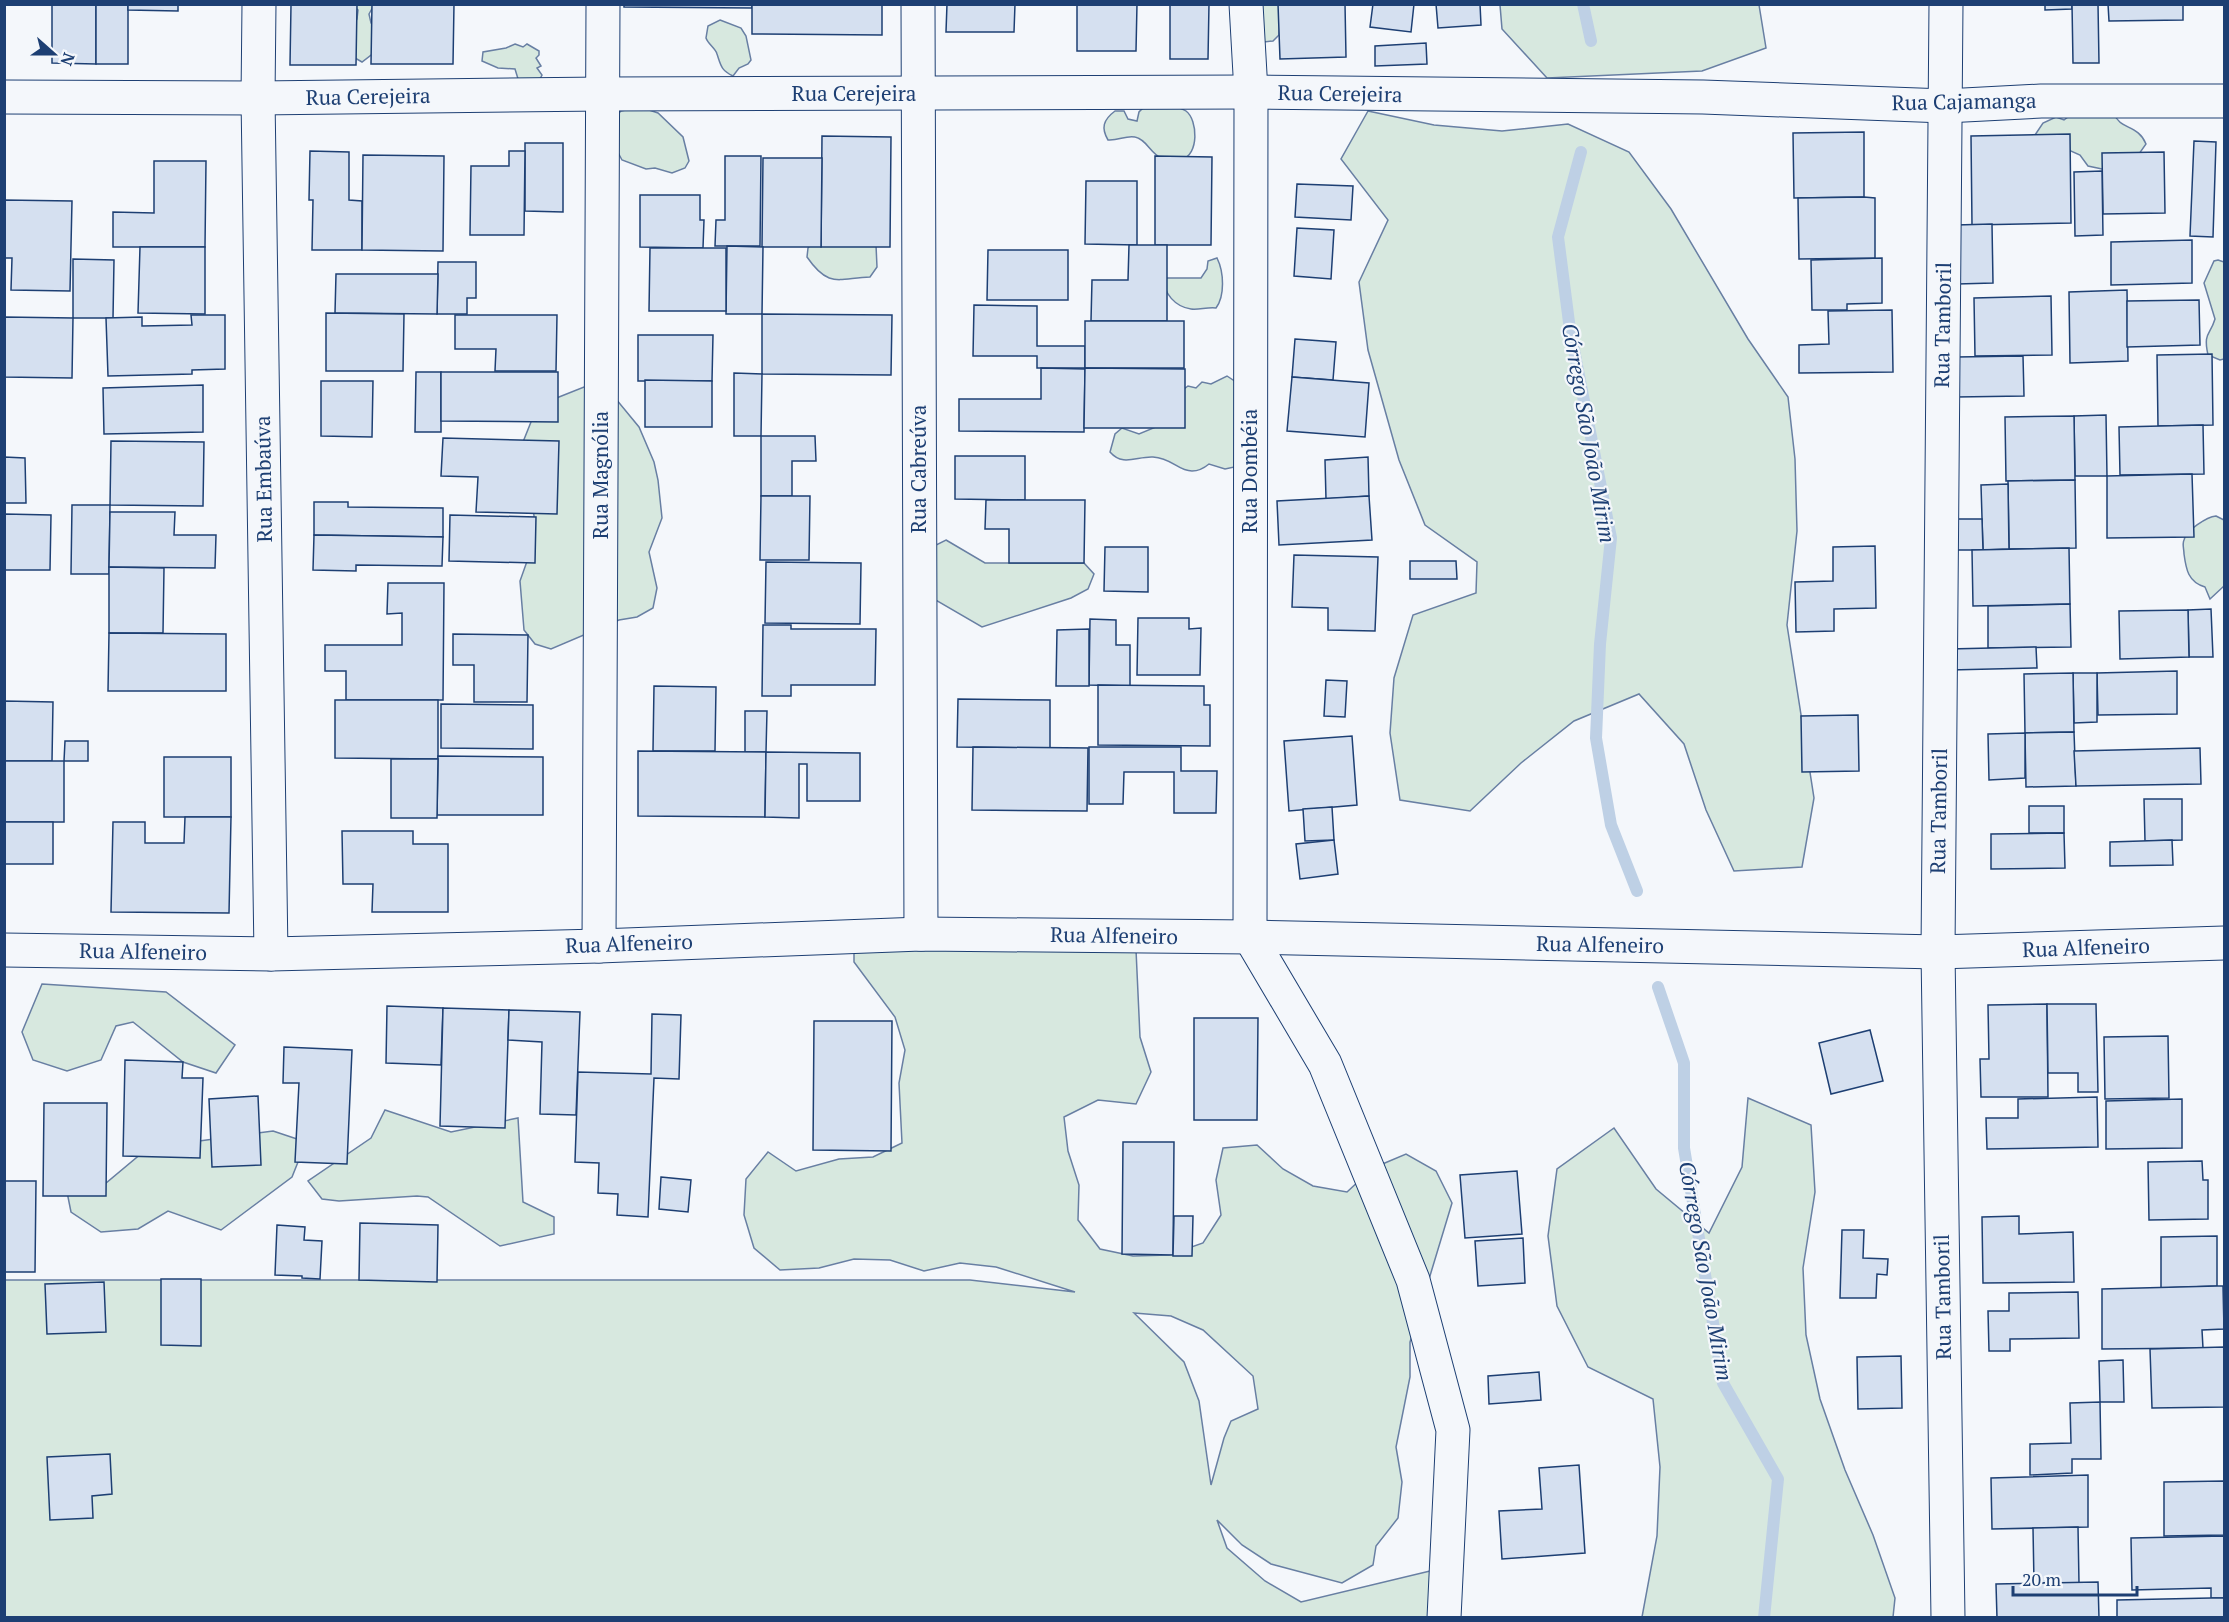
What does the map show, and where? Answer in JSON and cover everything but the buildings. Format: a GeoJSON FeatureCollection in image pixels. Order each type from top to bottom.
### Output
{"type":"FeatureCollection","features":[{"type":"Feature","properties":{"kind":"street","name":"Rua Embaúva"},"geometry":{"type":"LineString","coordinates":[[259,4],[258,98],[271,954]]}},
{"type":"Feature","properties":{"kind":"street","name":"Rua Magnólia"},"geometry":{"type":"LineString","coordinates":[[598,946],[603,4]]}},
{"type":"Feature","properties":{"kind":"street","name":"Rua Cabreúva"},"geometry":{"type":"LineString","coordinates":[[918,4],[921,934]]}},
{"type":"Feature","properties":{"kind":"street","name":"Rua Dombéia"},"geometry":{"type":"LineString","coordinates":[[1245,4],[1251,92],[1250,937]]}},
{"type":"Feature","properties":{"kind":"street","name":"Rua Tamboril"},"geometry":{"type":"LineString","coordinates":[[1946,4],[1938,952],[1948,1617]]}},
{"type":"Feature","properties":{"kind":"street","name":"Rua Cerejeira"},"geometry":{"type":"LineString","coordinates":[[4,97],[258,98],[604,94],[1251,92],[1703,97]]}},
{"type":"Feature","properties":{"kind":"street","name":"Rua Cajamanga"},"geometry":{"type":"LineString","coordinates":[[1703,97],[1945,106],[2041,100],[2224,101]]}},
{"type":"Feature","properties":{"kind":"street","name":"Rua Alfeneiro"},"geometry":{"type":"LineString","coordinates":[[4,950],[271,954],[598,946],[921,934],[1250,937],[1938,952],[2224,943]]}},
{"type":"Feature","properties":{"kind":"street"},"geometry":{"type":"LineString","coordinates":[[1250,937],[1325,1064],[1413,1280],[1453,1430],[1444,1617]]}},
{"type":"Feature","properties":{"kind":"shaded area"},"geometry":{"type":"Polygon","coordinates":[[[353,5],[374,5],[369,14],[371,23],[382,36],[375,52],[362,62],[355,58],[347,35],[357,19],[358,10],[353,5]]]}},
{"type":"Feature","properties":{"kind":"shaded area"},"geometry":{"type":"Polygon","coordinates":[[[1250,5],[1281,5],[1279,35],[1273,41],[1264,42],[1250,5]]]}},
{"type":"Feature","properties":{"kind":"shaded area"},"geometry":{"type":"Polygon","coordinates":[[[1500,5],[1759,5],[1766,48],[1702,71],[1547,78],[1502,29],[1500,5]]]}},
{"type":"Feature","properties":{"kind":"shaded area"},"geometry":{"type":"Polygon","coordinates":[[[720,20],[741,28],[746,36],[751,60],[739,68],[733,76],[722,67],[716,52],[706,38],[708,26],[720,20]]]}},
{"type":"Feature","properties":{"kind":"shaded area"},"geometry":{"type":"Polygon","coordinates":[[[515,44],[523,47],[527,44],[539,51],[536,58],[541,66],[537,68],[542,75],[538,83],[519,82],[515,69],[498,68],[482,61],[483,52],[515,44]]]}},
{"type":"Feature","properties":{"kind":"shaded area"},"geometry":{"type":"Polygon","coordinates":[[[1145,106],[1177,107],[1190,115],[1195,137],[1188,156],[1182,159],[1164,159],[1135,137],[1108,140],[1104,132],[1104,124],[1111,114],[1115,111],[1124,111],[1128,119],[1137,121],[1139,112],[1145,106]]]}},
{"type":"Feature","properties":{"kind":"shaded area"},"geometry":{"type":"Polygon","coordinates":[[[640,107],[658,113],[683,137],[689,161],[685,168],[672,173],[655,168],[646,169],[622,160],[614,145],[614,118],[621,111],[640,107]]]}},
{"type":"Feature","properties":{"kind":"shaded area"},"geometry":{"type":"Polygon","coordinates":[[[1368,111],[1434,125],[1502,131],[1568,124],[1629,152],[1671,209],[1748,339],[1788,397],[1795,459],[1797,531],[1787,625],[1814,798],[1802,867],[1734,871],[1706,810],[1684,744],[1639,694],[1574,721],[1521,763],[1470,811],[1400,800],[1390,733],[1394,678],[1413,615],[1476,593],[1477,562],[1425,525],[1399,460],[1368,350],[1359,282],[1388,220],[1341,159],[1368,111]]]}},
{"type":"Feature","properties":{"kind":"shaded area"},"geometry":{"type":"Polygon","coordinates":[[[2114,113],[2120,122],[2138,133],[2146,144],[2139,154],[2102,169],[2088,166],[2080,155],[2035,135],[2043,123],[2056,117],[2064,120],[2068,117],[2114,113]]]}},
{"type":"Feature","properties":{"kind":"shaded area"},"geometry":{"type":"Polygon","coordinates":[[[811,244],[876,245],[877,267],[870,277],[842,280],[828,278],[807,257],[811,244]]]}},
{"type":"Feature","properties":{"kind":"shaded area"},"geometry":{"type":"Polygon","coordinates":[[[1217,258],[1223,284],[1216,308],[1185,308],[1171,298],[1166,289],[1165,278],[1201,278],[1207,269],[1208,261],[1217,258]]]}},
{"type":"Feature","properties":{"kind":"shaded area"},"geometry":{"type":"Polygon","coordinates":[[[2214,261],[2224,262],[2224,359],[2220,360],[2208,355],[2207,338],[2215,319],[2204,283],[2214,261]]]}},
{"type":"Feature","properties":{"kind":"shaded area"},"geometry":{"type":"Polygon","coordinates":[[[1227,376],[1242,386],[1244,465],[1225,469],[1209,464],[1197,471],[1192,471],[1160,458],[1125,460],[1110,452],[1115,434],[1122,428],[1139,434],[1156,427],[1180,392],[1188,386],[1196,388],[1202,382],[1211,384],[1227,376]]]}},
{"type":"Feature","properties":{"kind":"shaded area"},"geometry":{"type":"Polygon","coordinates":[[[584,387],[601,390],[616,399],[639,427],[654,462],[662,518],[649,552],[657,588],[653,608],[637,617],[619,620],[551,649],[535,644],[524,630],[520,581],[531,550],[534,515],[518,464],[521,447],[535,412],[549,401],[584,387]]]}},
{"type":"Feature","properties":{"kind":"shaded area"},"geometry":{"type":"Polygon","coordinates":[[[2216,516],[2224,520],[2224,586],[2210,599],[2205,587],[2195,582],[2189,574],[2183,543],[2193,528],[2202,521],[2216,516]]]}},
{"type":"Feature","properties":{"kind":"shaded area"},"geometry":{"type":"Polygon","coordinates":[[[946,540],[985,563],[1084,563],[1094,574],[1088,589],[1071,598],[982,627],[920,591],[930,548],[946,540]]]}},
{"type":"Feature","properties":{"kind":"shaded area"},"geometry":{"type":"Polygon","coordinates":[[[1135,928],[1140,1037],[1151,1072],[1136,1104],[1098,1100],[1064,1117],[1068,1151],[1079,1185],[1078,1220],[1100,1249],[1133,1256],[1169,1255],[1203,1243],[1221,1215],[1216,1180],[1223,1148],[1257,1145],[1283,1169],[1313,1186],[1347,1192],[1373,1168],[1406,1154],[1436,1171],[1452,1203],[1410,1342],[1410,1377],[1396,1447],[1402,1482],[1398,1518],[1376,1546],[1373,1565],[1342,1583],[1271,1564],[1242,1545],[1217,1520],[1227,1548],[1265,1581],[1301,1602],[1455,1565],[1448,1617],[5,1618],[5,1280],[970,1280],[1075,1292],[996,1267],[960,1263],[924,1271],[890,1260],[854,1259],[819,1268],[780,1270],[754,1248],[744,1215],[746,1179],[768,1152],[796,1171],[839,1159],[873,1157],[902,1143],[899,1083],[905,1050],[895,1017],[854,962],[854,929],[1135,928]],[[1134,1313],[1184,1362],[1199,1401],[1211,1485],[1231,1421],[1258,1409],[1253,1376],[1203,1330],[1171,1316],[1134,1313]]]}},
{"type":"Feature","properties":{"kind":"shaded area"},"geometry":{"type":"Polygon","coordinates":[[[42,984],[166,992],[235,1045],[216,1073],[183,1062],[133,1022],[116,1026],[101,1060],[67,1071],[33,1060],[22,1032],[42,984]]]}},
{"type":"Feature","properties":{"kind":"shaded area"},"geometry":{"type":"Polygon","coordinates":[[[1748,1098],[1811,1125],[1815,1192],[1803,1268],[1806,1335],[1820,1399],[1895,1598],[1893,1617],[1642,1617],[1657,1536],[1660,1467],[1653,1399],[1588,1367],[1557,1306],[1548,1236],[1557,1169],[1614,1128],[1656,1189],[1709,1233],[1742,1167],[1748,1098]]]}},
{"type":"Feature","properties":{"kind":"shaded area"},"geometry":{"type":"Polygon","coordinates":[[[385,1110],[451,1132],[518,1118],[523,1202],[554,1217],[554,1234],[500,1246],[428,1197],[339,1201],[322,1199],[308,1181],[371,1138],[385,1110]]]}},
{"type":"Feature","properties":{"kind":"shaded area"},"geometry":{"type":"Polygon","coordinates":[[[273,1131],[306,1142],[292,1177],[221,1230],[168,1211],[138,1229],[101,1232],[71,1212],[67,1192],[106,1183],[148,1148],[273,1131]]]}},
{"type":"Feature","properties":{"kind":"waterway","name":"Córrego São João Mirim"},"geometry":{"type":"LineString","coordinates":[[1583,4],[1591,41]]}},
{"type":"Feature","properties":{"kind":"waterway","name":"Córrego São João Mirim"},"geometry":{"type":"LineString","coordinates":[[1581,152],[1558,237],[1570,330],[1611,538],[1600,644],[1596,738],[1611,825],[1637,891]]}},
{"type":"Feature","properties":{"kind":"waterway","name":"Córrego São João Mirim"},"geometry":{"type":"LineString","coordinates":[[1658,987],[1684,1063],[1684,1148],[1723,1383],[1778,1479],[1764,1618]]}}]}
